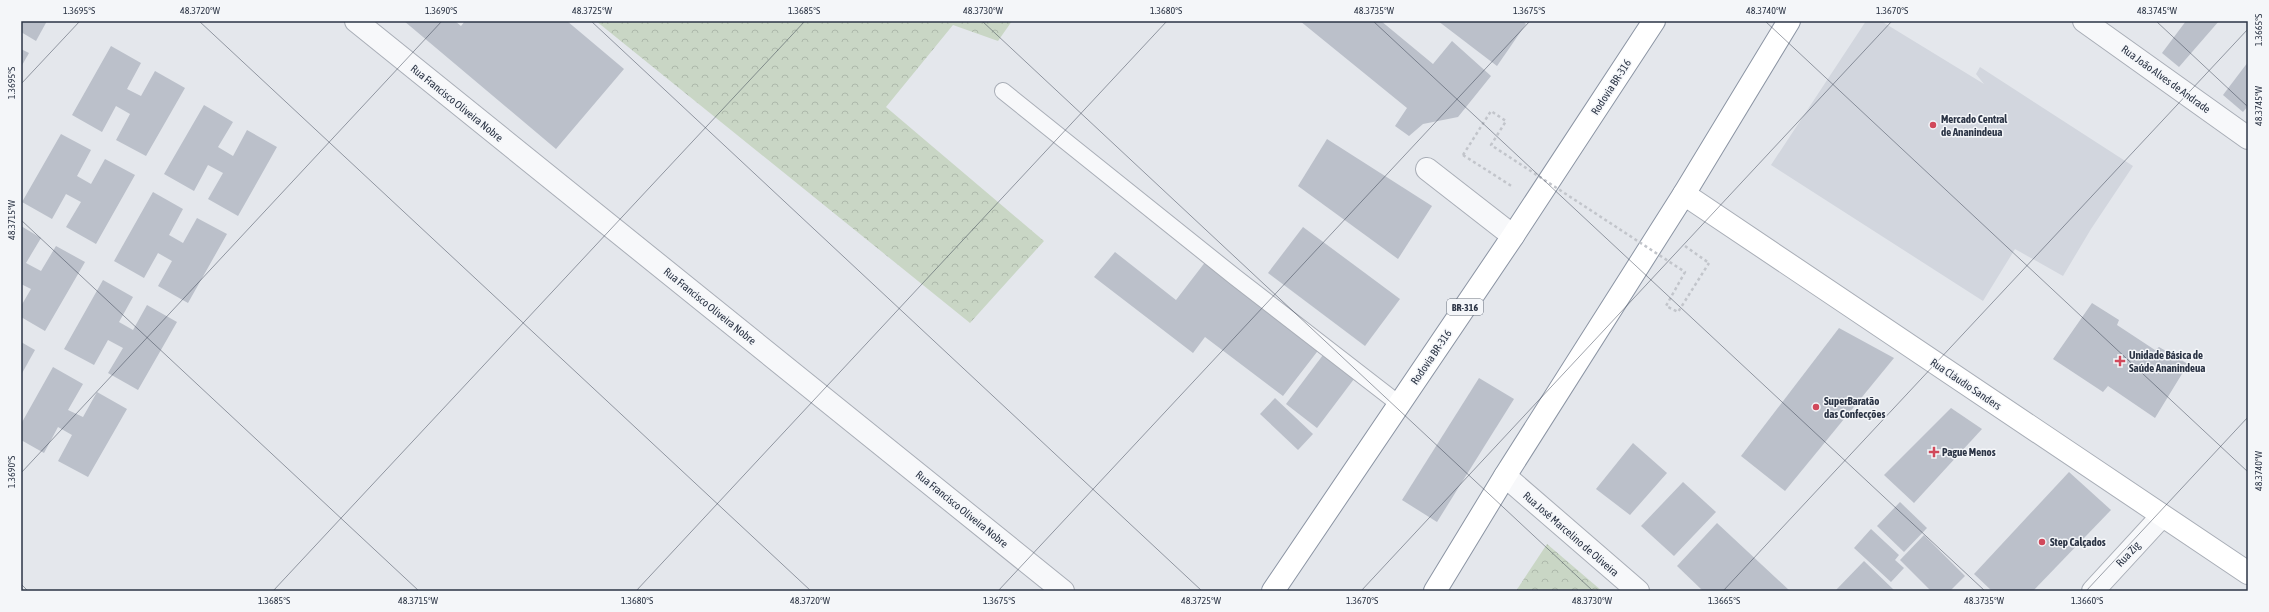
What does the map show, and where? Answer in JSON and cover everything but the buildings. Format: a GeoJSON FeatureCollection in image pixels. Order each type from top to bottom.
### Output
{"type":"FeatureCollection","features":[{"type":"Feature","properties":{"kind":"main road","name":"Rodovia BR-316"},"geometry":{"type":"LineString","coordinates":[[1273,591],[1513,236],[1654,21]]}},
{"type":"Feature","properties":{"kind":"main road"},"geometry":{"type":"LineString","coordinates":[[1435,591],[1505,476],[1684,194],[1789,21]]}},
{"type":"Feature","properties":{"kind":"main road","name":"Rua Cláudio Sanders"},"geometry":{"type":"LineString","coordinates":[[1684,194],[2248,573]]}},
{"type":"Feature","properties":{"kind":"street","name":"Rua Francisco Oliveira Nobre"},"geometry":{"type":"LineString","coordinates":[[356,21],[1063,591]]}},
{"type":"Feature","properties":{"kind":"street","name":"Rua João Alves de Andrade"},"geometry":{"type":"LineString","coordinates":[[2084,21],[2248,138]]}},
{"type":"Feature","properties":{"kind":"street"},"geometry":{"type":"LineString","coordinates":[[1427,169],[1513,236]]}},
{"type":"Feature","properties":{"kind":"street","name":"Rua José Marcelino de Oliveira"},"geometry":{"type":"LineString","coordinates":[[1505,476],[1638,591]]}},
{"type":"Feature","properties":{"kind":"street","name":"Rua Zig"},"geometry":{"type":"LineString","coordinates":[[2093,591],[2162,516]]}},
{"type":"Feature","properties":{"kind":"lane"},"geometry":{"type":"LineString","coordinates":[[1002,91],[1235,277],[1399,404]]}},
{"type":"Feature","properties":{"kind":"path"},"geometry":{"type":"LineString","coordinates":[[1535,202],[1463,155],[1491,111],[1506,121],[1491,145],[1685,272],[1666,306],[1678,312],[1709,263]]}},
{"type":"Feature","properties":{"kind":"shaded area","name":"Mercado Central de Ananindeua"},"geometry":{"type":"Polygon","coordinates":[[[1866,21],[1881,21],[1984,84],[1976,74],[1980,67],[2133,166],[2091,229],[2063,276],[2015,249],[1983,301],[1771,165],[1866,21]]]}},
{"type":"Feature","properties":{"kind":"green space"},"geometry":{"type":"Polygon","coordinates":[[[596,21],[1012,21],[998,41],[953,25],[886,107],[1044,241],[970,323],[596,21]]]}},
{"type":"Feature","properties":{"kind":"green space"},"geometry":{"type":"Polygon","coordinates":[[[1547,544],[1602,591],[1516,591],[1547,544]]]}},
{"type":"Feature","properties":{"kind":"place","name":"Mercado Central de Ananindeua"},"geometry":{"type":"Point","coordinates":[1933,125]}},
{"type":"Feature","properties":{"kind":"place","name":"Unidade Básica de Saúde Ananindeua"},"geometry":{"type":"Point","coordinates":[2120,361]}},
{"type":"Feature","properties":{"kind":"place","name":"SuperBaratão das Confecções"},"geometry":{"type":"Point","coordinates":[1816,407]}},
{"type":"Feature","properties":{"kind":"place","name":"Pague Menos"},"geometry":{"type":"Point","coordinates":[1934,452]}},
{"type":"Feature","properties":{"kind":"place","name":"Step Calçados"},"geometry":{"type":"Point","coordinates":[2042,542]}}]}
